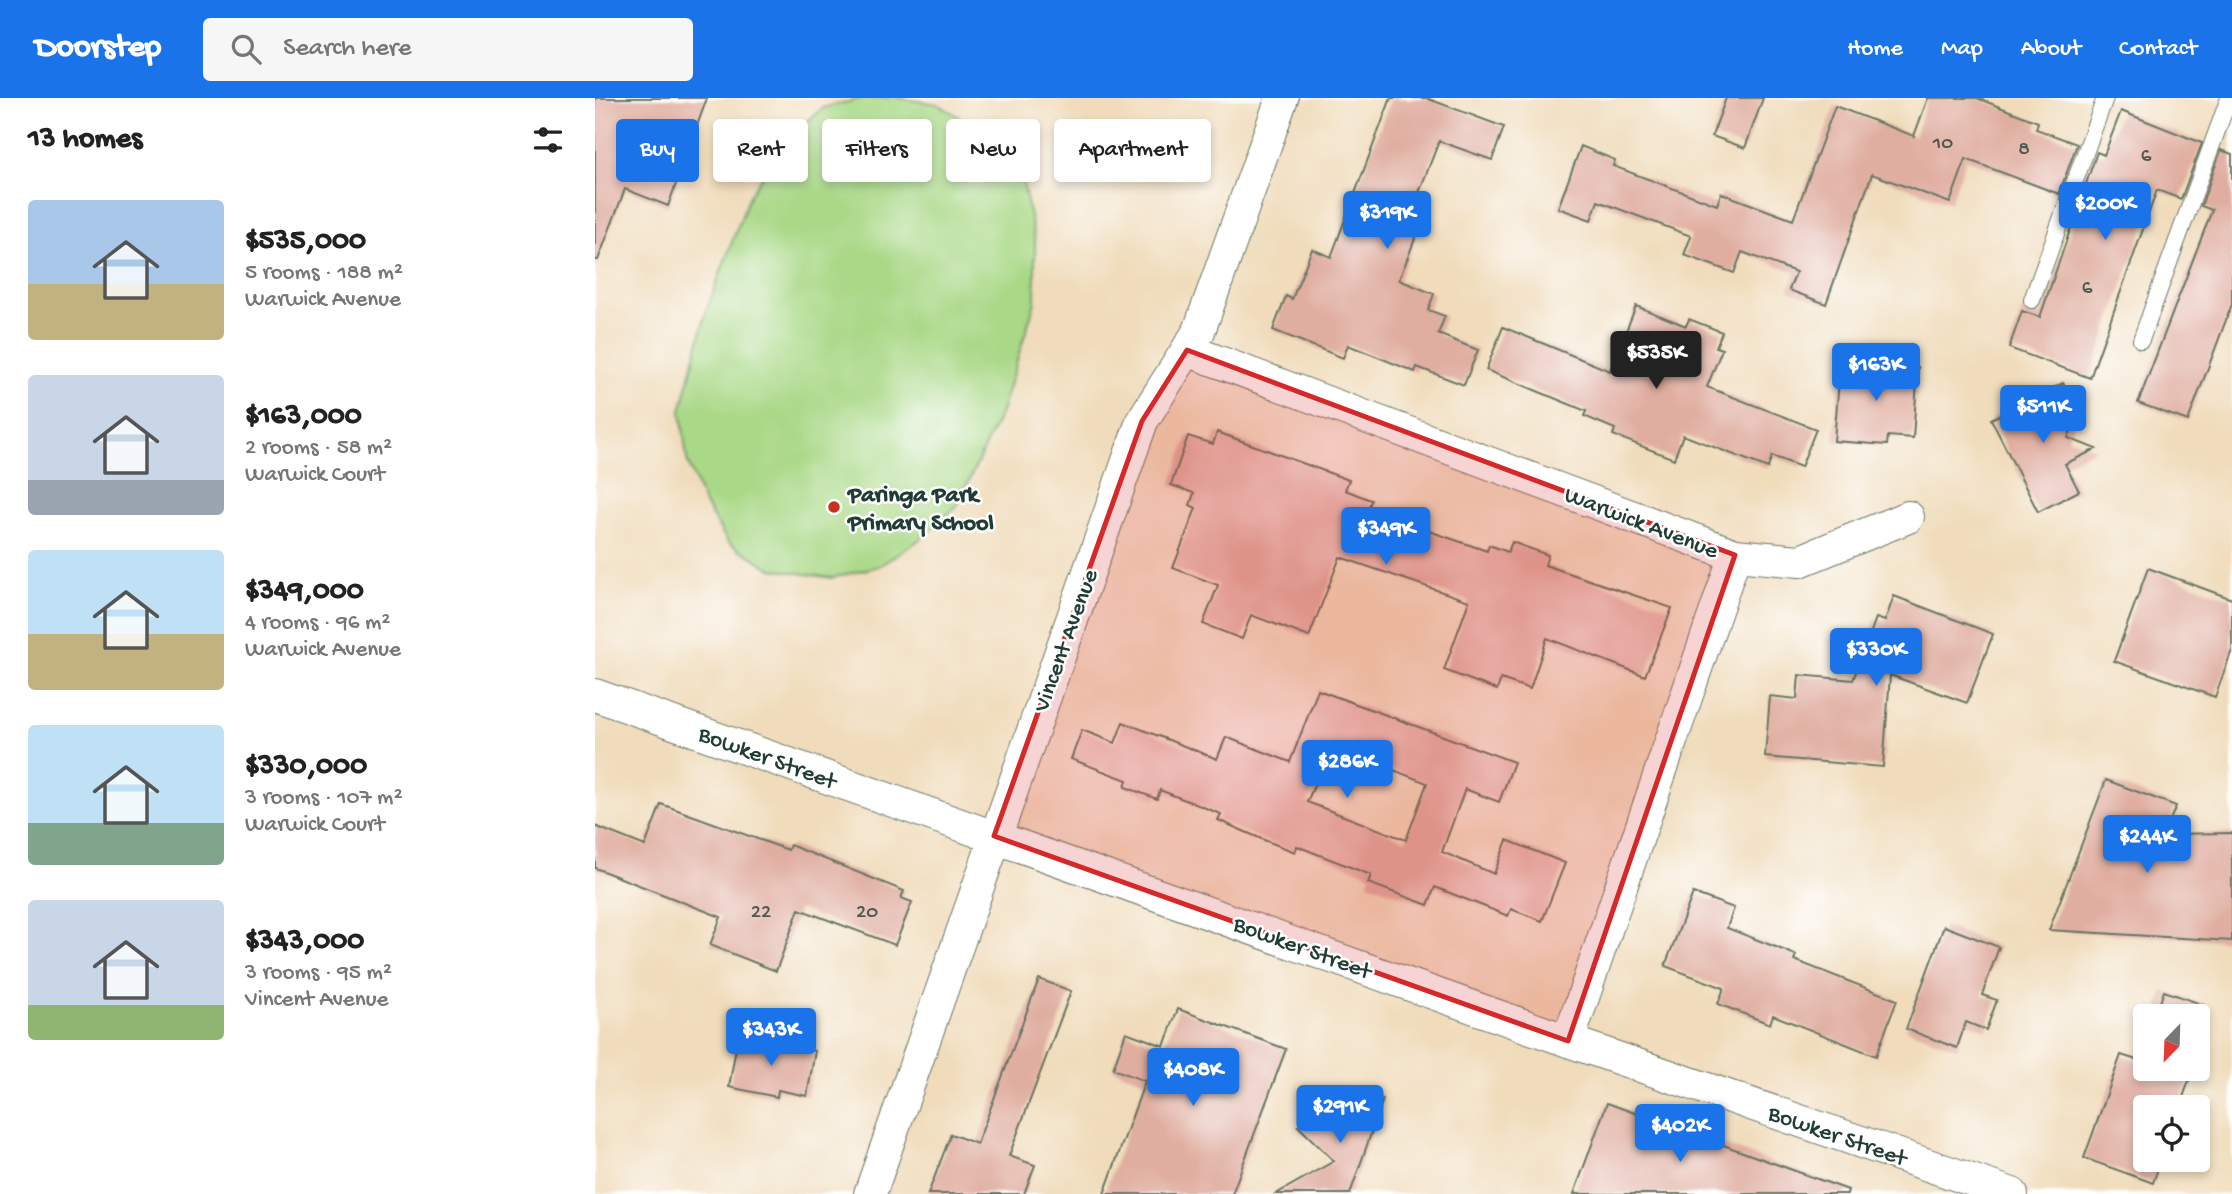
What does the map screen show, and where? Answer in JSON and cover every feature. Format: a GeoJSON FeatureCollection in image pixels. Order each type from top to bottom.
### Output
{"type":"FeatureCollection","features":[{"type":"Feature","properties":{"kind":"street","name":"Vincent Avenue"},"geometry":{"type":"LineString","coordinates":[[870,1194],[1142,421],[1199,331],[1282,98]]}},
{"type":"Feature","properties":{"kind":"street","name":"Warwick Avenue"},"geometry":{"type":"LineString","coordinates":[[1187,350],[1735,555],[1569,1041]]}},
{"type":"Feature","properties":{"kind":"street"},"geometry":{"type":"LineString","coordinates":[[1735,555],[1800,561],[1908,517]]}},
{"type":"Feature","properties":{"kind":"street","name":"Bowker Street"},"geometry":{"type":"LineString","coordinates":[[595,695],[1569,1041],[2012,1194]]}},
{"type":"Feature","properties":{"kind":"lane"},"geometry":{"type":"LineString","coordinates":[[2032,300],[2105,98]]}},
{"type":"Feature","properties":{"kind":"lane"},"geometry":{"type":"LineString","coordinates":[[2141,340],[2229,98]]}},
{"type":"Feature","properties":{"kind":"highlighted area"},"geometry":{"type":"Polygon","coordinates":[[[1187,350],[1735,555],[1568,1041],[994,836],[1142,421],[1187,350]]]}},
{"type":"Feature","properties":{"kind":"green space"},"geometry":{"type":"Polygon","coordinates":[[[864,98],[899,98],[938,104],[962,119],[946,119],[946,182],[1023,182],[1035,241],[1035,302],[1001,412],[957,506],[919,540],[879,566],[832,578],[772,569],[728,542],[703,501],[687,460],[681,411],[707,309],[750,194],[758,182],[808,182],[808,121],[823,108],[864,98]]]}},
{"type":"Feature","properties":{"kind":"building"},"geometry":{"type":"Polygon","coordinates":[[[595,98],[707,98],[699,120],[616,119],[616,182],[677,182],[668,206],[625,189],[598,260],[595,260],[595,98]]]}},
{"type":"Feature","properties":{"kind":"building"},"geometry":{"type":"Polygon","coordinates":[[[1391,98],[1426,98],[1504,127],[1492,160],[1439,141],[1415,203],[1427,208],[1399,280],[1434,294],[1428,310],[1445,316],[1438,334],[1478,350],[1464,385],[1417,367],[1415,372],[1348,345],[1343,358],[1273,330],[1286,296],[1292,299],[1312,249],[1331,257],[1391,98]]]}},
{"type":"Feature","properties":{"kind":"building"},"geometry":{"type":"Polygon","coordinates":[[[1726,98],[1763,98],[1745,148],[1712,136],[1726,98]]]}},
{"type":"Feature","properties":{"kind":"building"},"geometry":{"type":"Polygon","coordinates":[[[1928,98],[1977,98],[2038,122],[2036,129],[2077,144],[2059,194],[1966,159],[1950,203],[1872,174],[1826,304],[1789,290],[1796,272],[1742,252],[1734,273],[1684,255],[1691,236],[1598,201],[1591,220],[1558,208],[1581,146],[1615,160],[1613,166],[1717,205],[1721,193],[1793,220],[1835,106],[1914,136],[1928,98]]]}},
{"type":"Feature","properties":{"kind":"building"},"geometry":{"type":"Polygon","coordinates":[[[2121,111],[2202,143],[2181,199],[2157,190],[2090,378],[2009,348],[2022,311],[2040,317],[2097,152],[2104,155],[2121,111]]]}},
{"type":"Feature","properties":{"kind":"building"},"geometry":{"type":"Polygon","coordinates":[[[2221,150],[2232,154],[2232,304],[2188,421],[2138,403],[2212,210],[2201,206],[2221,150]]]}},
{"type":"Feature","properties":{"kind":"building"},"geometry":{"type":"Polygon","coordinates":[[[1636,306],[1686,326],[1689,319],[1722,332],[1716,347],[1722,349],[1707,387],[1816,429],[1801,467],[1772,456],[1768,468],[1683,435],[1674,459],[1613,435],[1615,429],[1584,416],[1586,411],[1486,370],[1503,327],[1610,371],[1636,306]]]}},
{"type":"Feature","properties":{"kind":"building"},"geometry":{"type":"Polygon","coordinates":[[[1847,362],[1918,367],[1913,438],[1888,436],[1887,445],[1834,441],[1839,380],[1846,381],[1847,362]]]}},
{"type":"Feature","properties":{"kind":"building"},"geometry":{"type":"Polygon","coordinates":[[[2063,383],[2078,411],[2068,438],[2096,449],[2065,464],[2079,491],[2038,512],[1991,419],[2063,383]]]}},
{"type":"Feature","properties":{"kind":"building"},"geometry":{"type":"Polygon","coordinates":[[[1217,432],[1349,480],[1345,490],[1371,500],[1368,510],[1487,551],[1489,545],[1508,552],[1512,542],[1548,555],[1545,565],[1672,608],[1645,676],[1547,638],[1530,689],[1501,679],[1497,690],[1444,670],[1469,601],[1340,557],[1309,637],[1251,615],[1242,639],[1203,624],[1218,585],[1173,568],[1196,508],[1190,505],[1194,493],[1171,485],[1188,436],[1213,444],[1217,432]]]}},
{"type":"Feature","properties":{"kind":"building"},"geometry":{"type":"Polygon","coordinates":[[[2148,568],[2232,599],[2232,650],[2215,697],[2114,661],[2148,568]]]}},
{"type":"Feature","properties":{"kind":"building"},"geometry":{"type":"Polygon","coordinates":[[[1894,596],[1993,634],[1967,703],[1890,675],[1883,767],[1765,757],[1770,696],[1797,699],[1799,675],[1853,680],[1876,618],[1885,621],[1894,596]]]}},
{"type":"Feature","properties":{"kind":"building"},"geometry":{"type":"Polygon","coordinates":[[[1318,690],[1514,762],[1499,802],[1465,789],[1442,852],[1494,874],[1507,840],[1565,863],[1542,921],[1511,909],[1508,916],[1435,887],[1428,905],[1368,883],[1371,875],[1297,846],[1295,852],[1264,840],[1218,820],[1221,814],[1160,790],[1157,799],[1125,787],[1127,780],[1071,759],[1082,730],[1115,743],[1123,722],[1217,759],[1226,737],[1290,762],[1318,690]],[[1331,746],[1307,802],[1406,840],[1427,783],[1331,746]]]}},
{"type":"Feature","properties":{"kind":"building"},"geometry":{"type":"Polygon","coordinates":[[[2106,780],[2176,806],[2164,834],[2232,833],[2232,941],[2049,930],[2106,780]]]}},
{"type":"Feature","properties":{"kind":"building"},"geometry":{"type":"Polygon","coordinates":[[[661,804],[788,850],[790,845],[904,891],[901,898],[912,902],[895,945],[799,909],[776,971],[710,945],[721,917],[595,868],[595,826],[645,846],[661,804]]]}},
{"type":"Feature","properties":{"kind":"building"},"geometry":{"type":"Polygon","coordinates":[[[1693,893],[1734,908],[1727,928],[1796,955],[1794,960],[1897,1000],[1876,1056],[1773,1015],[1770,1024],[1718,1004],[1724,988],[1665,966],[1693,893]]]}},
{"type":"Feature","properties":{"kind":"building"},"geometry":{"type":"Polygon","coordinates":[[[1944,926],[1999,947],[1982,995],[1997,1000],[1986,1030],[1966,1022],[1957,1048],[1906,1029],[1944,926]]]}},
{"type":"Feature","properties":{"kind":"building"},"geometry":{"type":"Polygon","coordinates":[[[1039,979],[1071,991],[1009,1156],[1035,1165],[1024,1194],[928,1194],[951,1134],[977,1144],[1039,979]]]}},
{"type":"Feature","properties":{"kind":"building"},"geometry":{"type":"Polygon","coordinates":[[[2164,991],[2201,1004],[2160,1004],[2164,991]]]}},
{"type":"Feature","properties":{"kind":"building"},"geometry":{"type":"Polygon","coordinates":[[[1178,1009],[1286,1049],[1232,1194],[1104,1194],[1145,1081],[1113,1069],[1126,1032],[1164,1046],[1178,1009]]]}},
{"type":"Feature","properties":{"kind":"building"},"geometry":{"type":"Polygon","coordinates":[[[738,1036],[815,1051],[807,1096],[778,1090],[777,1097],[729,1087],[738,1036]]]}},
{"type":"Feature","properties":{"kind":"building"},"geometry":{"type":"Polygon","coordinates":[[[2121,1055],[2133,1059],[2133,1082],[2189,1082],[2184,1095],[2133,1095],[2133,1172],[2157,1172],[2153,1183],[2084,1158],[2121,1055]]]}},
{"type":"Feature","properties":{"kind":"building"},"geometry":{"type":"Polygon","coordinates":[[[1363,1092],[1383,1099],[1350,1194],[1276,1194],[1334,1161],[1298,1126],[1344,1105],[1347,1096],[1363,1092]]]}},
{"type":"Feature","properties":{"kind":"building"},"geometry":{"type":"Polygon","coordinates":[[[1607,1103],[1848,1190],[1847,1194],[1574,1194],[1607,1103]]]}},
{"type":"Feature","properties":{"kind":"place","name":"Paringa Park Primary School"},"geometry":{"type":"Point","coordinates":[834,507]}}]}
